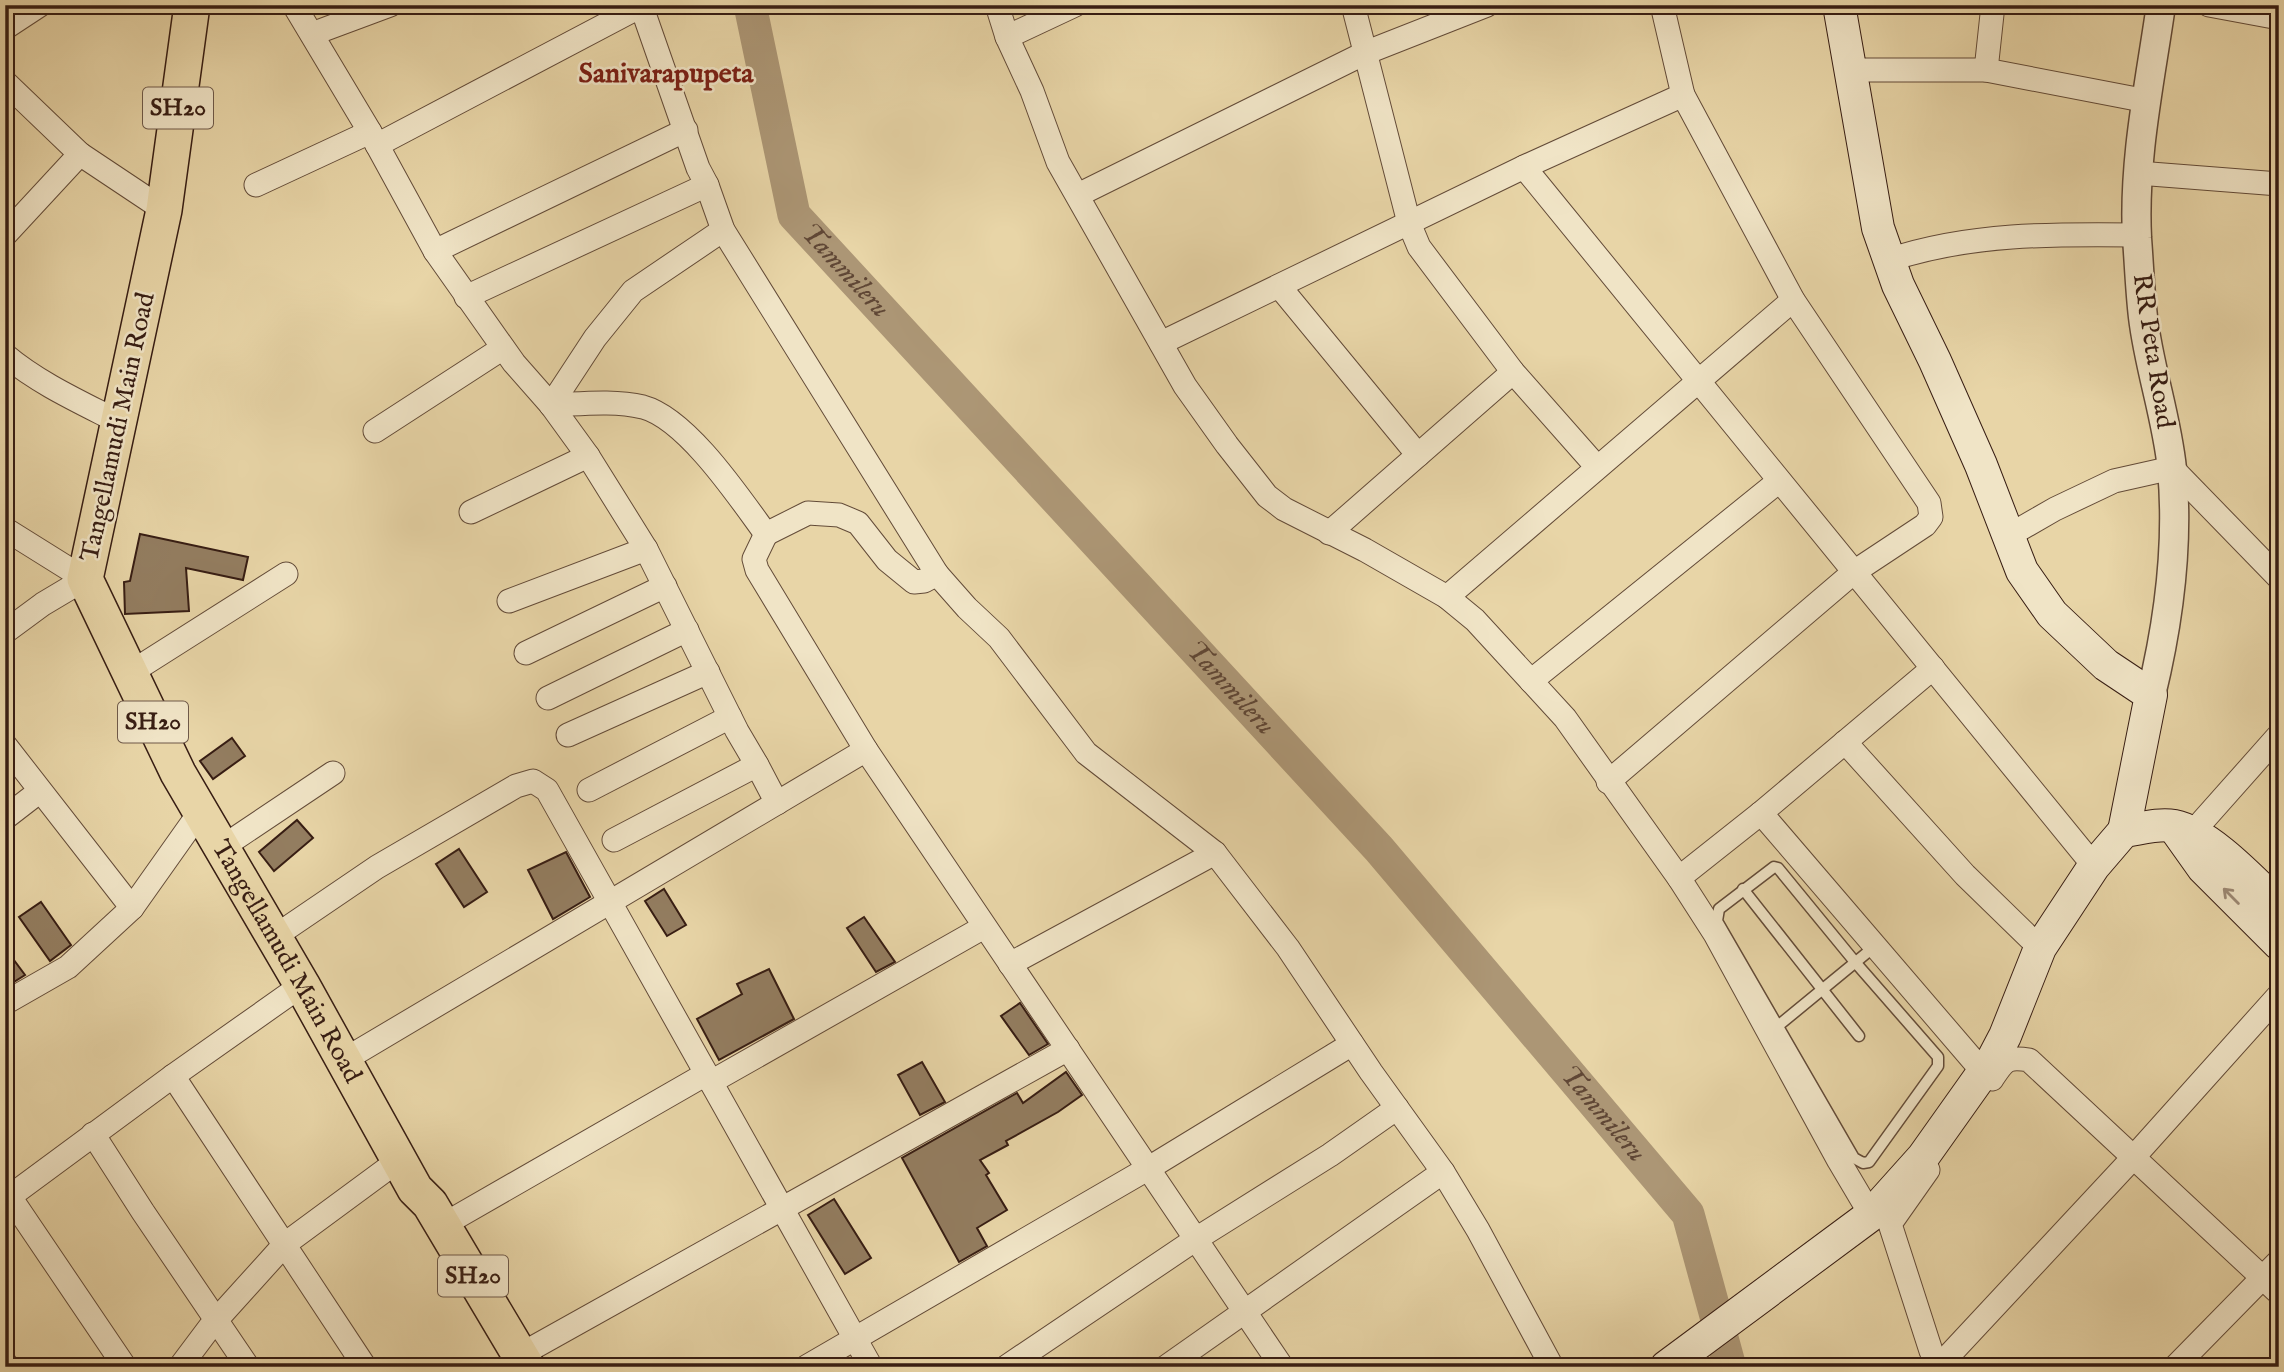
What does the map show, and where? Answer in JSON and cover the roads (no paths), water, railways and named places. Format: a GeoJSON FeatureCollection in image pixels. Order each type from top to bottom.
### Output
{"type":"FeatureCollection","features":[{"type":"Feature","properties":{"kind":"main road","name":"Tangellamudi Main Road"},"geometry":{"type":"LineString","coordinates":[[192,5],[164,210],[85,579],[178,774],[302,985],[407,1174]]}},
{"type":"Feature","properties":{"kind":"main road"},"geometry":{"type":"LineString","coordinates":[[1666,1367],[1871,1215],[1923,1157],[1984,1073],[2005,1036],[2040,948],[2094,866],[2124,831],[2151,695],[2105,665],[2052,614],[2022,571],[1935,361],[1898,285],[1878,229],[1839,5]]}},
{"type":"Feature","properties":{"kind":"main road"},"geometry":{"type":"LineString","coordinates":[[2124,831],[2183,834],[2220,850],[2279,906]]}},
{"type":"Feature","properties":{"kind":"main road"},"geometry":{"type":"LineString","coordinates":[[2183,834],[2203,868],[2279,944]]}},
{"type":"Feature","properties":{"kind":"main road","name":"SH20"},"geometry":{"type":"LineString","coordinates":[[407,1174],[430,1204],[524,1361]]}},
{"type":"Feature","properties":{"kind":"street"},"geometry":{"type":"LineString","coordinates":[[5,28],[40,5]]}},
{"type":"Feature","properties":{"kind":"street"},"geometry":{"type":"LineString","coordinates":[[295,5],[374,139],[435,251],[503,348],[551,405],[588,456],[646,549],[730,717],[777,803]]}},
{"type":"Feature","properties":{"kind":"street"},"geometry":{"type":"LineString","coordinates":[[312,34],[390,5]]}},
{"type":"Feature","properties":{"kind":"street"},"geometry":{"type":"LineString","coordinates":[[997,5],[1007,37],[1032,91],[1058,162],[1185,386],[1267,496],[1284,509],[1447,597],[1475,620],[1565,718],[1678,878],[1774,1029],[1839,1161],[1871,1215]]}},
{"type":"Feature","properties":{"kind":"street"},"geometry":{"type":"LineString","coordinates":[[1007,37],[1074,5]]}},
{"type":"Feature","properties":{"kind":"street"},"geometry":{"type":"LineString","coordinates":[[1353,5],[1409,223],[1419,247],[1513,372],[1597,467]]}},
{"type":"Feature","properties":{"kind":"street"},"geometry":{"type":"LineString","coordinates":[[1078,195],[1365,53],[1487,5]]}},
{"type":"Feature","properties":{"kind":"street"},"geometry":{"type":"LineString","coordinates":[[1608,782],[1854,572],[1925,525],[1931,517],[1929,503],[1793,300],[1683,95],[1662,5]]}},
{"type":"Feature","properties":{"kind":"street"},"geometry":{"type":"LineString","coordinates":[[1986,70],[1993,5]]}},
{"type":"Feature","properties":{"kind":"street","name":"RR Peta Road"},"geometry":{"type":"LineString","coordinates":[[2151,695],[2163,647],[2173,570],[2172,468],[2143,318],[2137,234],[2138,173],[2161,5]]}},
{"type":"Feature","properties":{"kind":"street"},"geometry":{"type":"LineString","coordinates":[[2209,5],[2279,18]]}},
{"type":"Feature","properties":{"kind":"street"},"geometry":{"type":"LineString","coordinates":[[256,185],[374,139],[641,6],[698,168],[723,230],[937,574],[999,639],[1086,753],[1215,853],[1288,948],[1443,1172],[1478,1230],[1544,1364]]}},
{"type":"Feature","properties":{"kind":"street"},"geometry":{"type":"LineString","coordinates":[[1850,70],[1986,70],[2147,102]]}},
{"type":"Feature","properties":{"kind":"street"},"geometry":{"type":"LineString","coordinates":[[5,82],[80,154],[164,210]]}},
{"type":"Feature","properties":{"kind":"street"},"geometry":{"type":"LineString","coordinates":[[1161,343],[1524,167],[1683,95]]}},
{"type":"Feature","properties":{"kind":"street"},"geometry":{"type":"LineString","coordinates":[[435,251],[686,130]]}},
{"type":"Feature","properties":{"kind":"street"},"geometry":{"type":"LineString","coordinates":[[5,235],[80,154]]}},
{"type":"Feature","properties":{"kind":"street"},"geometry":{"type":"LineString","coordinates":[[1524,167],[2094,866]]}},
{"type":"Feature","properties":{"kind":"street"},"geometry":{"type":"LineString","coordinates":[[2138,173],[2279,184]]}},
{"type":"Feature","properties":{"kind":"street"},"geometry":{"type":"LineString","coordinates":[[466,297],[707,185]]}},
{"type":"Feature","properties":{"kind":"street"},"geometry":{"type":"LineString","coordinates":[[551,405],[595,338],[633,291],[723,230]]}},
{"type":"Feature","properties":{"kind":"street"},"geometry":{"type":"LineString","coordinates":[[1889,260],[1925,248],[2002,237],[2137,234]]}},
{"type":"Feature","properties":{"kind":"street"},"geometry":{"type":"LineString","coordinates":[[1279,286],[1418,455]]}},
{"type":"Feature","properties":{"kind":"street"},"geometry":{"type":"LineString","coordinates":[[1447,597],[1793,300]]}},
{"type":"Feature","properties":{"kind":"street"},"geometry":{"type":"LineString","coordinates":[[375,431],[503,348]]}},
{"type":"Feature","properties":{"kind":"street"},"geometry":{"type":"LineString","coordinates":[[5,355],[66,395],[119,422]]}},
{"type":"Feature","properties":{"kind":"street"},"geometry":{"type":"LineString","coordinates":[[1329,533],[1513,372]]}},
{"type":"Feature","properties":{"kind":"street"},"geometry":{"type":"LineString","coordinates":[[551,405],[620,403],[646,408],[680,429],[726,480],[765,534]]}},
{"type":"Feature","properties":{"kind":"street"},"geometry":{"type":"LineString","coordinates":[[471,512],[588,456]]}},
{"type":"Feature","properties":{"kind":"street"},"geometry":{"type":"LineString","coordinates":[[2008,536],[2055,509],[2114,481],[2172,468],[2279,578]]}},
{"type":"Feature","properties":{"kind":"street"},"geometry":{"type":"LineString","coordinates":[[1531,681],[1779,481]]}},
{"type":"Feature","properties":{"kind":"street"},"geometry":{"type":"LineString","coordinates":[[937,574],[924,581],[914,582],[887,560],[858,523],[839,515],[808,513],[765,534],[754,559],[757,570],[866,750],[1282,1367]]}},
{"type":"Feature","properties":{"kind":"street"},"geometry":{"type":"LineString","coordinates":[[5,529],[85,579],[43,604],[5,632]]}},
{"type":"Feature","properties":{"kind":"street"},"geometry":{"type":"LineString","coordinates":[[509,601],[646,549]]}},
{"type":"Feature","properties":{"kind":"street"},"geometry":{"type":"LineString","coordinates":[[130,673],[286,575]]}},
{"type":"Feature","properties":{"kind":"street"},"geometry":{"type":"LineString","coordinates":[[526,653],[665,586]]}},
{"type":"Feature","properties":{"kind":"street"},"geometry":{"type":"LineString","coordinates":[[548,698],[687,630]]}},
{"type":"Feature","properties":{"kind":"street"},"geometry":{"type":"LineString","coordinates":[[1678,878],[1761,813],[1933,668]]}},
{"type":"Feature","properties":{"kind":"street"},"geometry":{"type":"LineString","coordinates":[[568,735],[708,672]]}},
{"type":"Feature","properties":{"kind":"street"},"geometry":{"type":"LineString","coordinates":[[589,790],[730,717]]}},
{"type":"Feature","properties":{"kind":"street"},"geometry":{"type":"LineString","coordinates":[[2183,834],[2279,736]]}},
{"type":"Feature","properties":{"kind":"street"},"geometry":{"type":"LineString","coordinates":[[1845,742],[1965,875],[2040,948]]}},
{"type":"Feature","properties":{"kind":"street"},"geometry":{"type":"LineString","coordinates":[[5,745],[132,908]]}},
{"type":"Feature","properties":{"kind":"street"},"geometry":{"type":"LineString","coordinates":[[344,1060],[866,750]]}},
{"type":"Feature","properties":{"kind":"street"},"geometry":{"type":"LineString","coordinates":[[614,840],[757,765]]}},
{"type":"Feature","properties":{"kind":"street"},"geometry":{"type":"LineString","coordinates":[[221,848],[332,773]]}},
{"type":"Feature","properties":{"kind":"street"},"geometry":{"type":"LineString","coordinates":[[274,937],[377,867],[516,786],[533,781],[547,790],[871,1367]]}},
{"type":"Feature","properties":{"kind":"street"},"geometry":{"type":"LineString","coordinates":[[5,818],[40,791]]}},
{"type":"Feature","properties":{"kind":"street"},"geometry":{"type":"LineString","coordinates":[[5,1003],[68,967],[132,908],[200,812]]}},
{"type":"Feature","properties":{"kind":"street"},"geometry":{"type":"LineString","coordinates":[[1761,813],[1984,1073]]}},
{"type":"Feature","properties":{"kind":"street"},"geometry":{"type":"LineString","coordinates":[[1010,964],[1215,853]]}},
{"type":"Feature","properties":{"kind":"street"},"geometry":{"type":"LineString","coordinates":[[443,1225],[984,927]]}},
{"type":"Feature","properties":{"kind":"street"},"geometry":{"type":"LineString","coordinates":[[125,1367],[8,1199],[173,1076],[302,985]]}},
{"type":"Feature","properties":{"kind":"street"},"geometry":{"type":"LineString","coordinates":[[2270,1285],[2132,1158],[2029,1060],[2016,1058],[2004,1061],[1890,1224],[1931,1351],[1939,1366],[2132,1158],[2279,995]]}},
{"type":"Feature","properties":{"kind":"street"},"geometry":{"type":"LineString","coordinates":[[806,1367],[1149,1168],[1352,1044]]}},
{"type":"Feature","properties":{"kind":"street"},"geometry":{"type":"LineString","coordinates":[[524,1361],[782,1209],[1068,1049]]}},
{"type":"Feature","properties":{"kind":"street"},"geometry":{"type":"LineString","coordinates":[[173,1076],[365,1367]]}},
{"type":"Feature","properties":{"kind":"street"},"geometry":{"type":"LineString","coordinates":[[1006,1367],[1196,1239],[1330,1155],[1397,1108]]}},
{"type":"Feature","properties":{"kind":"street"},"geometry":{"type":"LineString","coordinates":[[93,1135],[248,1367]]}},
{"type":"Feature","properties":{"kind":"street"},"geometry":{"type":"LineString","coordinates":[[1166,1367],[1443,1172]]}},
{"type":"Feature","properties":{"kind":"street"},"geometry":{"type":"LineString","coordinates":[[180,1367],[216,1320],[285,1244],[407,1174]]}},
{"type":"Feature","properties":{"kind":"street"},"geometry":{"type":"LineString","coordinates":[[2175,1367],[2270,1285],[2279,1261]]}},
{"type":"Feature","properties":{"kind":"lane"},"geometry":{"type":"LineString","coordinates":[[1778,868],[1855,962],[1935,1051],[1939,1062],[1869,1162],[1863,1163],[1854,1158],[1774,1029],[1717,921],[1719,909],[1769,869],[1778,868]]}},
{"type":"Feature","properties":{"kind":"lane"},"geometry":{"type":"LineString","coordinates":[[1743,889],[1860,1036]]}},
{"type":"Feature","properties":{"kind":"lane"},"geometry":{"type":"LineString","coordinates":[[1774,1029],[1874,947]]}},
{"type":"Feature","properties":{"kind":"waterway","name":"Tammileru"},"geometry":{"type":"LineString","coordinates":[[750,5],[794,215],[1379,849],[1688,1214],[1730,1367]]}},
{"type":"Feature","properties":{"kind":"district","name":"Sanivarapupeta"},"geometry":{"type":"Point","coordinates":[666,74]}}]}
